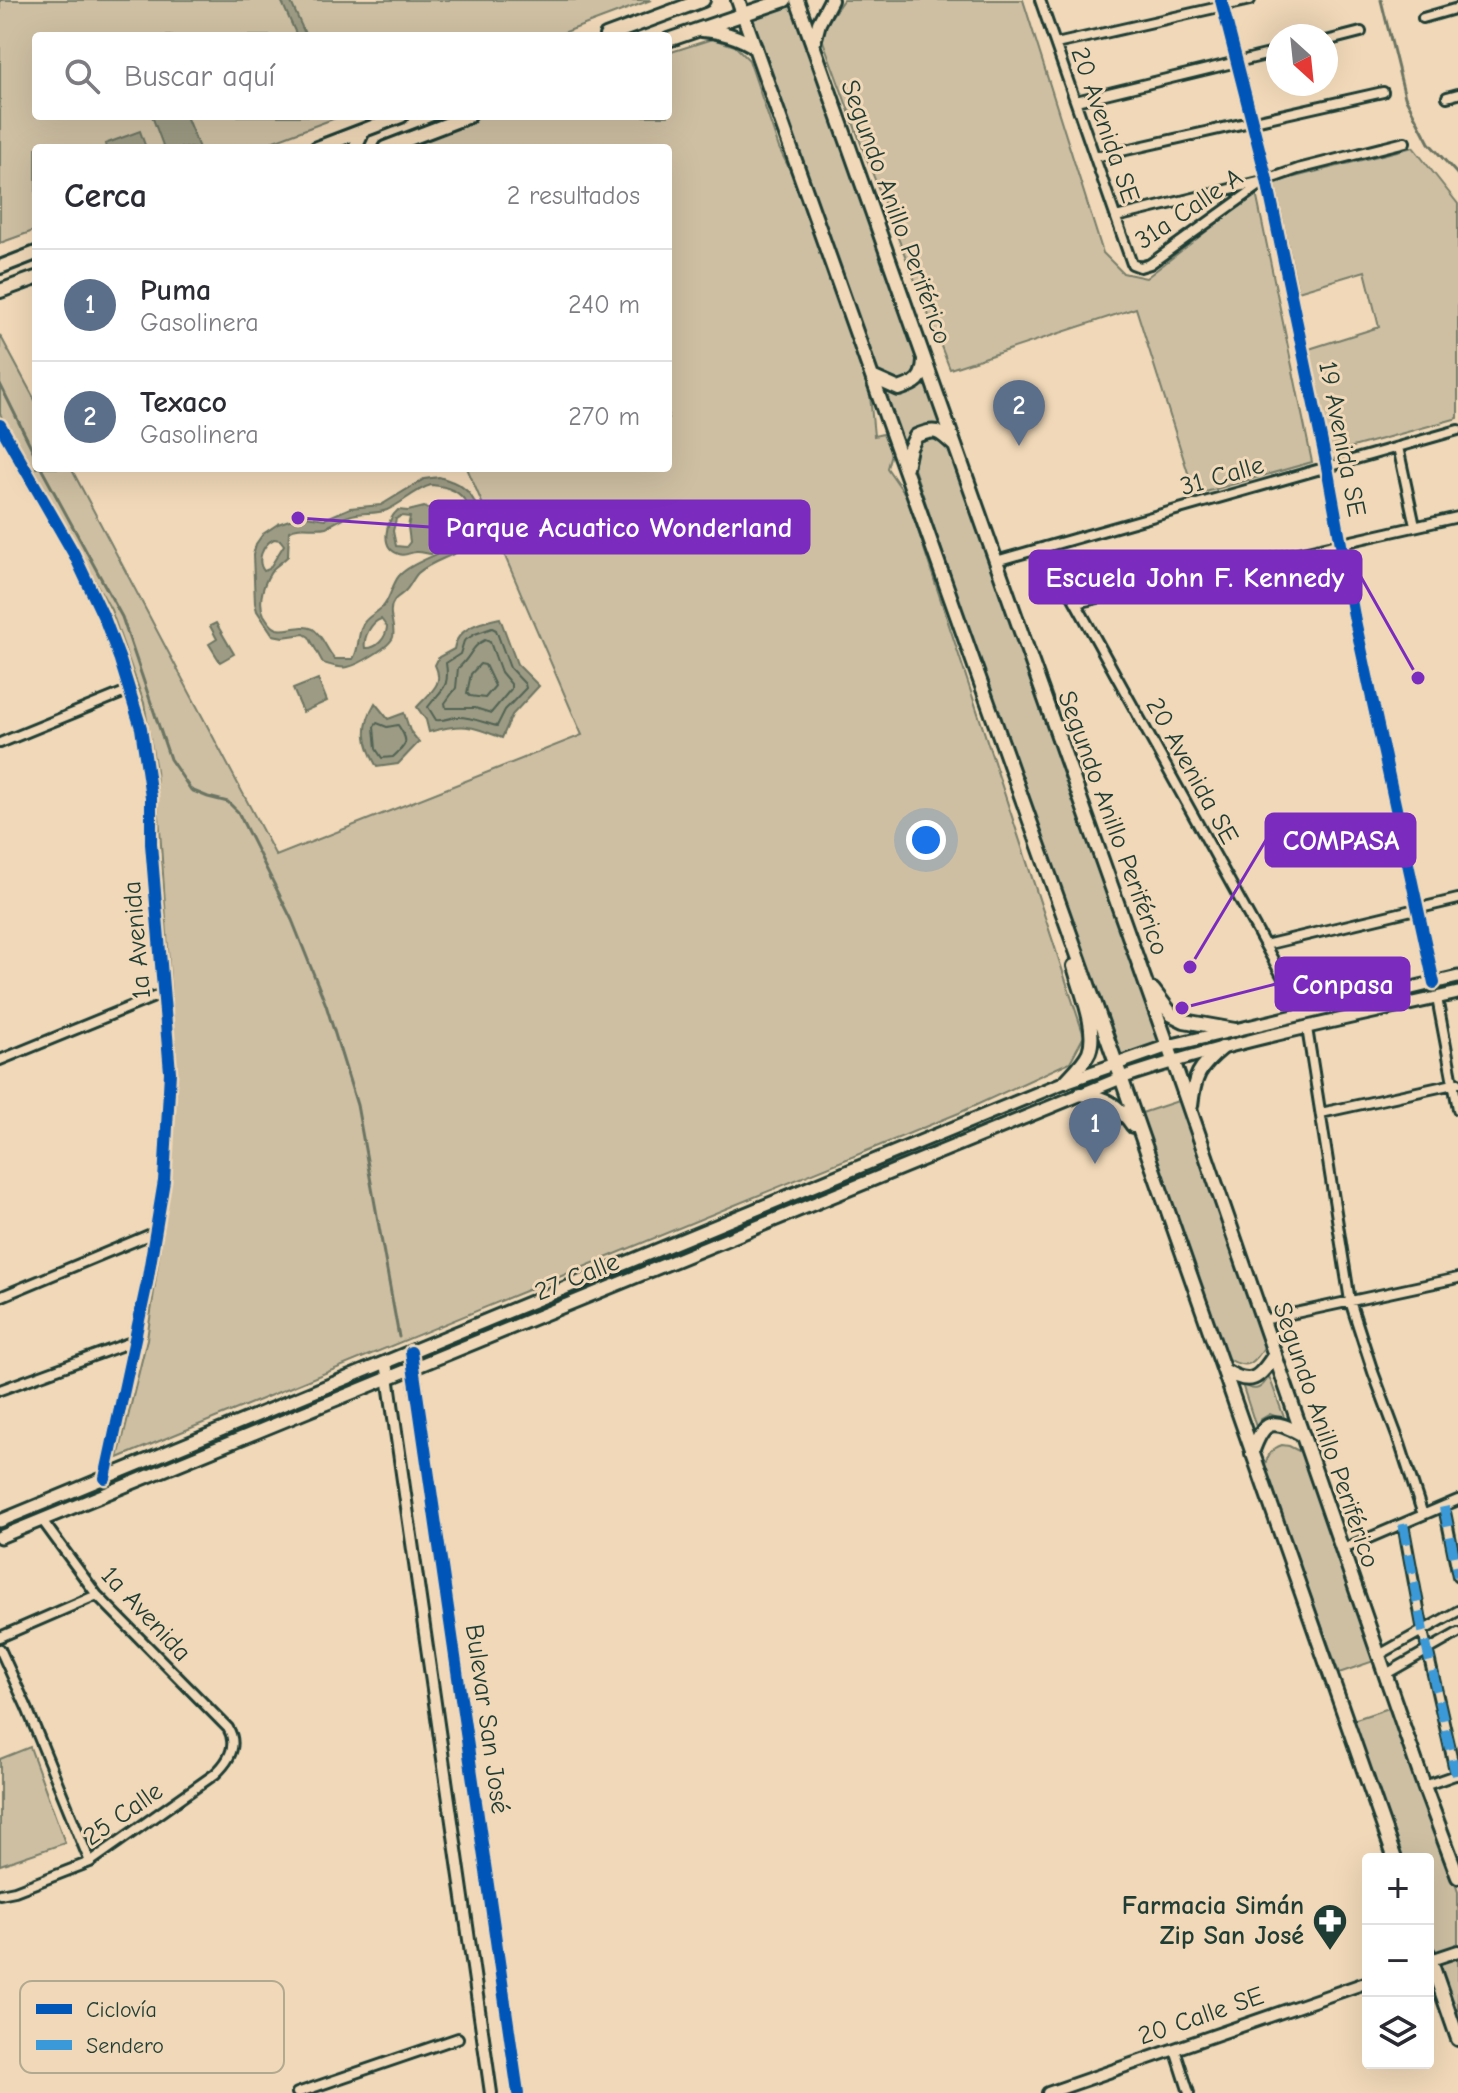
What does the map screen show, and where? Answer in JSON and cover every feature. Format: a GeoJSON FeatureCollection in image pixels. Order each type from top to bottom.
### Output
{"type":"FeatureCollection","features":[{"type":"Feature","properties":{"kind":"main road"},"geometry":{"type":"LineString","coordinates":[[617,32],[703,0]]}},
{"type":"Feature","properties":{"kind":"main road"},"geometry":{"type":"LineString","coordinates":[[738,0],[1063,912],[1393,1853]]}},
{"type":"Feature","properties":{"kind":"main road"},"geometry":{"type":"LineString","coordinates":[[672,38],[785,0]]}},
{"type":"Feature","properties":{"kind":"main road"},"geometry":{"type":"LineString","coordinates":[[813,46],[819,23],[831,0]]}},
{"type":"Feature","properties":{"kind":"main road","name":"Segundo Anillo Periférico"},"geometry":{"type":"LineString","coordinates":[[799,6],[1144,977],[1458,1877]]}},
{"type":"Feature","properties":{"kind":"main road"},"geometry":{"type":"LineString","coordinates":[[694,30],[732,35],[755,47]]}},
{"type":"Feature","properties":{"kind":"main road"},"geometry":{"type":"LineString","coordinates":[[328,144],[391,120]]}},
{"type":"Feature","properties":{"kind":"main road"},"geometry":{"type":"LineString","coordinates":[[396,144],[458,120]]}},
{"type":"Feature","properties":{"kind":"main road"},"geometry":{"type":"LineString","coordinates":[[357,144],[363,131]]}},
{"type":"Feature","properties":{"kind":"main road"},"geometry":{"type":"LineString","coordinates":[[0,267],[32,255]]}},
{"type":"Feature","properties":{"kind":"main road"},"geometry":{"type":"LineString","coordinates":[[0,291],[32,279]]}},
{"type":"Feature","properties":{"kind":"main road"},"geometry":{"type":"LineString","coordinates":[[872,377],[899,389],[915,384],[923,373],[924,358]]}},
{"type":"Feature","properties":{"kind":"main road"},"geometry":{"type":"LineString","coordinates":[[906,471],[910,448],[916,436],[932,430],[942,433],[956,447]]}},
{"type":"Feature","properties":{"kind":"main road"},"geometry":{"type":"LineString","coordinates":[[1063,912],[1066,940],[1090,1021],[1091,1036],[1089,1051],[1065,1082]]}},
{"type":"Feature","properties":{"kind":"main road"},"geometry":{"type":"LineString","coordinates":[[1144,977],[1172,1015],[1194,1024],[1235,1030]]}},
{"type":"Feature","properties":{"kind":"main road","name":"27 Calle"},"geometry":{"type":"LineString","coordinates":[[0,1521],[1065,1082],[1168,1046],[1458,977]]}},
{"type":"Feature","properties":{"kind":"main road","name":"27 Calle"},"geometry":{"type":"LineString","coordinates":[[0,1537],[1121,1078],[1222,1048],[1458,993]]}},
{"type":"Feature","properties":{"kind":"main road"},"geometry":{"type":"LineString","coordinates":[[1190,1113],[1197,1074],[1203,1064],[1222,1048]]}},
{"type":"Feature","properties":{"kind":"main road"},"geometry":{"type":"LineString","coordinates":[[1080,1094],[1098,1096],[1111,1102],[1125,1114],[1145,1146]]}},
{"type":"Feature","properties":{"kind":"main road"},"geometry":{"type":"LineString","coordinates":[[1224,1370],[1239,1379],[1249,1380],[1258,1376],[1275,1354]]}},
{"type":"Feature","properties":{"kind":"main road"},"geometry":{"type":"LineString","coordinates":[[1252,1453],[1264,1428],[1275,1424],[1303,1435]]}},
{"type":"Feature","properties":{"kind":"main road"},"geometry":{"type":"LineString","coordinates":[[1434,1972],[1458,2039]]}},
{"type":"Feature","properties":{"kind":"street","name":"20 Avenida SE"},"geometry":{"type":"LineString","coordinates":[[1040,0],[1132,264]]}},
{"type":"Feature","properties":{"kind":"street"},"geometry":{"type":"LineString","coordinates":[[1056,44],[1222,3],[1250,0]]}},
{"type":"Feature","properties":{"kind":"street","name":"19 Avenida SE"},"geometry":{"type":"LineString","coordinates":[[1222,3],[1267,180],[1327,467],[1354,616],[1434,983]]}},
{"type":"Feature","properties":{"kind":"street"},"geometry":{"type":"LineString","coordinates":[[1423,18],[1458,8]]}},
{"type":"Feature","properties":{"kind":"street"},"geometry":{"type":"LineString","coordinates":[[1338,38],[1361,32]]}},
{"type":"Feature","properties":{"kind":"street"},"geometry":{"type":"LineString","coordinates":[[1076,101],[1266,55]]}},
{"type":"Feature","properties":{"kind":"street"},"geometry":{"type":"LineString","coordinates":[[1095,157],[1383,92]]}},
{"type":"Feature","properties":{"kind":"street"},"geometry":{"type":"LineString","coordinates":[[1447,97],[1458,94]]}},
{"type":"Feature","properties":{"kind":"street"},"geometry":{"type":"LineString","coordinates":[[1116,217],[1405,142]]}},
{"type":"Feature","properties":{"kind":"street","name":"31a Calle A"},"geometry":{"type":"LineString","coordinates":[[1132,264],[1140,267],[1150,264],[1267,180]]}},
{"type":"Feature","properties":{"kind":"street","name":"1a Avenida"},"geometry":{"type":"LineString","coordinates":[[0,425],[87,578],[130,690],[141,728],[149,781],[151,844],[170,1072],[164,1181],[147,1283],[105,1478]]}},
{"type":"Feature","properties":{"kind":"street","name":"31 Calle"},"geometry":{"type":"LineString","coordinates":[[996,561],[1458,430]]}},
{"type":"Feature","properties":{"kind":"street"},"geometry":{"type":"LineString","coordinates":[[1398,447],[1415,526]]}},
{"type":"Feature","properties":{"kind":"street"},"geometry":{"type":"LineString","coordinates":[[1076,603],[1458,517]]}},
{"type":"Feature","properties":{"kind":"street","name":"20 Avenida SE"},"geometry":{"type":"LineString","coordinates":[[1045,547],[1303,1014]]}},
{"type":"Feature","properties":{"kind":"street"},"geometry":{"type":"LineString","coordinates":[[0,743],[130,690]]}},
{"type":"Feature","properties":{"kind":"street"},"geometry":{"type":"LineString","coordinates":[[1265,945],[1458,899]]}},
{"type":"Feature","properties":{"kind":"street"},"geometry":{"type":"LineString","coordinates":[[0,1060],[164,993]]}},
{"type":"Feature","properties":{"kind":"street"},"geometry":{"type":"LineString","coordinates":[[1437,998],[1458,1109]]}},
{"type":"Feature","properties":{"kind":"street"},"geometry":{"type":"LineString","coordinates":[[1307,1028],[1350,1301],[1423,1515]]}},
{"type":"Feature","properties":{"kind":"street"},"geometry":{"type":"LineString","coordinates":[[1321,1113],[1455,1083]]}},
{"type":"Feature","properties":{"kind":"street"},"geometry":{"type":"LineString","coordinates":[[0,1297],[156,1232]]}},
{"type":"Feature","properties":{"kind":"street"},"geometry":{"type":"LineString","coordinates":[[1263,1320],[1458,1278]]}},
{"type":"Feature","properties":{"kind":"street"},"geometry":{"type":"LineString","coordinates":[[0,1390],[134,1341]]}},
{"type":"Feature","properties":{"kind":"street","name":"Bulevar San José"},"geometry":{"type":"LineString","coordinates":[[411,1352],[518,2093]]}},
{"type":"Feature","properties":{"kind":"street","name":"Bulevar San José"},"geometry":{"type":"LineString","coordinates":[[386,1362],[491,2093]]}},
{"type":"Feature","properties":{"kind":"street"},"geometry":{"type":"LineString","coordinates":[[1343,1549],[1458,1500]]}},
{"type":"Feature","properties":{"kind":"street"},"geometry":{"type":"LineString","coordinates":[[1444,1507],[1458,1576]]}},
{"type":"Feature","properties":{"kind":"street","name":"1a Avenida"},"geometry":{"type":"LineString","coordinates":[[42,1520],[97,1595],[228,1728]]}},
{"type":"Feature","properties":{"kind":"street"},"geometry":{"type":"LineString","coordinates":[[1403,1524],[1423,1631],[1457,1775],[1424,1786]]}},
{"type":"Feature","properties":{"kind":"street"},"geometry":{"type":"LineString","coordinates":[[0,1637],[97,1595]]}},
{"type":"Feature","properties":{"kind":"street"},"geometry":{"type":"LineString","coordinates":[[1379,1655],[1458,1611]]}},
{"type":"Feature","properties":{"kind":"street"},"geometry":{"type":"LineString","coordinates":[[1386,1674],[1458,1633]]}},
{"type":"Feature","properties":{"kind":"street"},"geometry":{"type":"LineString","coordinates":[[0,1649],[90,1862]]}},
{"type":"Feature","properties":{"kind":"street","name":"25 Calle"},"geometry":{"type":"LineString","coordinates":[[0,1894],[90,1862],[215,1774],[224,1765],[234,1745],[228,1728]]}},
{"type":"Feature","properties":{"kind":"street"},"geometry":{"type":"LineString","coordinates":[[1434,1957],[1458,1951]]}},
{"type":"Feature","properties":{"kind":"street","name":"20 Calle SE"},"geometry":{"type":"LineString","coordinates":[[1048,2093],[1362,1984]]}},
{"type":"Feature","properties":{"kind":"street"},"geometry":{"type":"LineString","coordinates":[[297,2093],[458,2038]]}},
{"type":"Feature","properties":{"kind":"street"},"geometry":{"type":"LineString","coordinates":[[1175,2049],[1189,2093]]}},
{"type":"Feature","properties":{"kind":"shaded area"},"geometry":{"type":"Polygon","coordinates":[[[0,0],[651,0],[566,32],[32,32],[32,120],[330,120],[266,144],[32,144],[32,231],[0,243],[0,0]]]}},
{"type":"Feature","properties":{"kind":"shaded area"},"geometry":{"type":"Polygon","coordinates":[[[785,0],[795,0],[924,358],[922,372],[900,387],[876,375],[744,14],[785,0]]]}},
{"type":"Feature","properties":{"kind":"shaded area"},"geometry":{"type":"Polygon","coordinates":[[[843,0],[1023,0],[1103,253],[1123,273],[1146,278],[1256,193],[1312,462],[1195,495],[1136,308],[950,369],[820,33],[843,0]]]}},
{"type":"Feature","properties":{"kind":"shaded area"},"geometry":{"type":"Polygon","coordinates":[[[712,39],[735,46],[749,60],[779,148],[797,184],[870,395],[874,436],[883,434],[891,453],[887,468],[907,497],[1084,1036],[1070,1062],[959,1113],[118,1458],[147,1339],[167,1203],[177,1083],[156,770],[144,703],[111,610],[34,472],[73,472],[276,856],[582,735],[469,472],[672,472],[672,144],[414,144],[471,120],[672,120],[672,52],[712,39]]]}},
{"type":"Feature","properties":{"kind":"shaded area"},"geometry":{"type":"Polygon","coordinates":[[[1413,147],[1458,204],[1458,418],[1331,453],[1309,349],[1379,327],[1365,271],[1298,291],[1275,182],[1413,147]]]}},
{"type":"Feature","properties":{"kind":"shaded area"},"geometry":{"type":"Polygon","coordinates":[[[0,335],[32,395],[32,468],[0,414],[0,335]]]}},
{"type":"Feature","properties":{"kind":"shaded area"},"geometry":{"type":"Polygon","coordinates":[[[928,371],[950,434],[932,428],[905,453],[883,386],[900,393],[928,371]]]}},
{"type":"Feature","properties":{"kind":"shaded area"},"geometry":{"type":"Polygon","coordinates":[[[931,436],[952,449],[1166,1045],[1117,1061],[914,469],[918,444],[931,436]]]}},
{"type":"Feature","properties":{"kind":"shaded area"},"geometry":{"type":"Polygon","coordinates":[[[1181,1100],[1266,1344],[1249,1364],[1239,1364],[1225,1357],[1139,1114],[1181,1100]]]}},
{"type":"Feature","properties":{"kind":"shaded area"},"geometry":{"type":"Polygon","coordinates":[[[1269,1376],[1285,1420],[1270,1414],[1260,1420],[1257,1430],[1242,1384],[1258,1388],[1269,1376]]]}},
{"type":"Feature","properties":{"kind":"shaded area"},"geometry":{"type":"Polygon","coordinates":[[[1282,1445],[1303,1453],[1374,1661],[1339,1673],[1264,1467],[1272,1451],[1282,1445]]]}},
{"type":"Feature","properties":{"kind":"shaded area"},"geometry":{"type":"Polygon","coordinates":[[[1392,1707],[1458,1892],[1458,1946],[1435,1953],[1434,1853],[1400,1853],[1353,1720],[1392,1707]]]}},
{"type":"Feature","properties":{"kind":"shaded area"},"geometry":{"type":"Polygon","coordinates":[[[30,1747],[65,1843],[0,1865],[0,1759],[30,1747]]]}},
{"type":"Feature","properties":{"kind":"shaded area"},"geometry":{"type":"Polygon","coordinates":[[[1458,1954],[1458,2038],[1434,1964],[1434,1961],[1458,1954]]]}},
{"type":"Feature","properties":{"kind":"water"},"geometry":{"type":"Polygon","coordinates":[[[281,0],[290,0],[304,32],[295,32],[281,0]]]}},
{"type":"Feature","properties":{"kind":"water"},"geometry":{"type":"Polygon","coordinates":[[[154,120],[188,120],[197,144],[162,144],[154,120]]]}},
{"type":"Feature","properties":{"kind":"water"},"geometry":{"type":"Polygon","coordinates":[[[140,131],[145,144],[105,144],[140,131]]]}},
{"type":"Feature","properties":{"kind":"water"},"geometry":{"type":"Polygon","coordinates":[[[439,477],[466,490],[476,506],[479,522],[477,534],[462,550],[418,573],[407,589],[394,600],[391,610],[394,633],[391,641],[366,659],[342,668],[323,663],[309,637],[304,634],[273,635],[255,603],[253,555],[263,534],[295,518],[325,519],[350,508],[381,505],[424,479],[439,477]],[[442,486],[425,487],[387,510],[343,518],[326,527],[289,531],[288,556],[270,573],[263,591],[262,609],[271,625],[281,630],[313,629],[335,659],[353,659],[363,624],[385,604],[399,576],[408,568],[448,548],[468,531],[471,519],[467,504],[460,495],[442,486]],[[274,539],[266,545],[262,554],[260,563],[264,571],[269,569],[284,545],[274,539]],[[381,619],[368,631],[365,648],[377,645],[385,635],[387,627],[381,619]]]}},
{"type":"Feature","properties":{"kind":"water"},"geometry":{"type":"Polygon","coordinates":[[[424,507],[436,518],[441,546],[431,554],[415,552],[402,555],[389,546],[386,534],[390,520],[398,510],[424,507]],[[410,517],[396,519],[393,531],[396,546],[406,547],[410,542],[410,517]]]}},
{"type":"Feature","properties":{"kind":"water"},"geometry":{"type":"Polygon","coordinates":[[[500,618],[517,664],[539,686],[512,715],[502,738],[466,727],[429,732],[426,720],[417,707],[437,683],[435,665],[439,657],[454,649],[465,631],[500,618]]]}},
{"type":"Feature","properties":{"kind":"water"},"geometry":{"type":"Polygon","coordinates":[[[216,623],[234,654],[220,662],[209,644],[217,639],[210,626],[216,623]]]}},
{"type":"Feature","properties":{"kind":"water"},"geometry":{"type":"Polygon","coordinates":[[[318,679],[327,701],[303,712],[293,689],[318,679]]]}},
{"type":"Feature","properties":{"kind":"water"},"geometry":{"type":"Polygon","coordinates":[[[375,703],[388,719],[404,713],[410,731],[419,742],[398,764],[377,767],[369,751],[366,728],[375,703]]]}},
{"type":"Feature","properties":{"kind":"waterway"},"geometry":{"type":"LineString","coordinates":[[1381,0],[1405,97],[1429,143],[1458,175]]}},
{"type":"Feature","properties":{"kind":"waterway"},"geometry":{"type":"LineString","coordinates":[[0,384],[32,449]]}},
{"type":"Feature","properties":{"kind":"waterway"},"geometry":{"type":"LineString","coordinates":[[43,472],[122,617],[170,759],[191,790],[228,802],[238,812],[292,920],[326,1005],[357,1105],[399,1337]]}},
{"type":"Feature","properties":{"kind":"marked path"},"geometry":{"type":"LineString","coordinates":[[1444,1507],[1458,1576]]}},
{"type":"Feature","properties":{"kind":"marked path"},"geometry":{"type":"LineString","coordinates":[[1403,1524],[1423,1631],[1456,1775]]}},
{"type":"Feature","properties":{"kind":"cycle path"},"geometry":{"type":"LineString","coordinates":[[1221,0],[1267,180],[1327,467],[1354,616],[1434,983]]}},
{"type":"Feature","properties":{"kind":"cycle path"},"geometry":{"type":"LineString","coordinates":[[0,425],[74,554],[105,620],[141,728],[151,797],[151,844],[170,1072],[164,1181],[147,1283],[105,1478]]}},
{"type":"Feature","properties":{"kind":"cycle path"},"geometry":{"type":"LineString","coordinates":[[411,1352],[518,2093]]}},
{"type":"Feature","properties":{"kind":"place","name":"Texaco"},"geometry":{"type":"Point","coordinates":[1019,446]}},
{"type":"Feature","properties":{"kind":"place","name":"Parque Acuatico Wonderland"},"geometry":{"type":"Point","coordinates":[298,518]}},
{"type":"Feature","properties":{"kind":"place","name":"Escuela John F. Kennedy"},"geometry":{"type":"Point","coordinates":[1418,678]}},
{"type":"Feature","properties":{"kind":"place","name":"COMPASA"},"geometry":{"type":"Point","coordinates":[1190,967]}},
{"type":"Feature","properties":{"kind":"place","name":"Conpasa"},"geometry":{"type":"Point","coordinates":[1182,1008]}},
{"type":"Feature","properties":{"kind":"place","name":"Puma"},"geometry":{"type":"Point","coordinates":[1095,1164]}},
{"type":"Feature","properties":{"kind":"place","name":"Farmacia Simán Zip San José"},"geometry":{"type":"Point","coordinates":[1330,1952]}}]}
